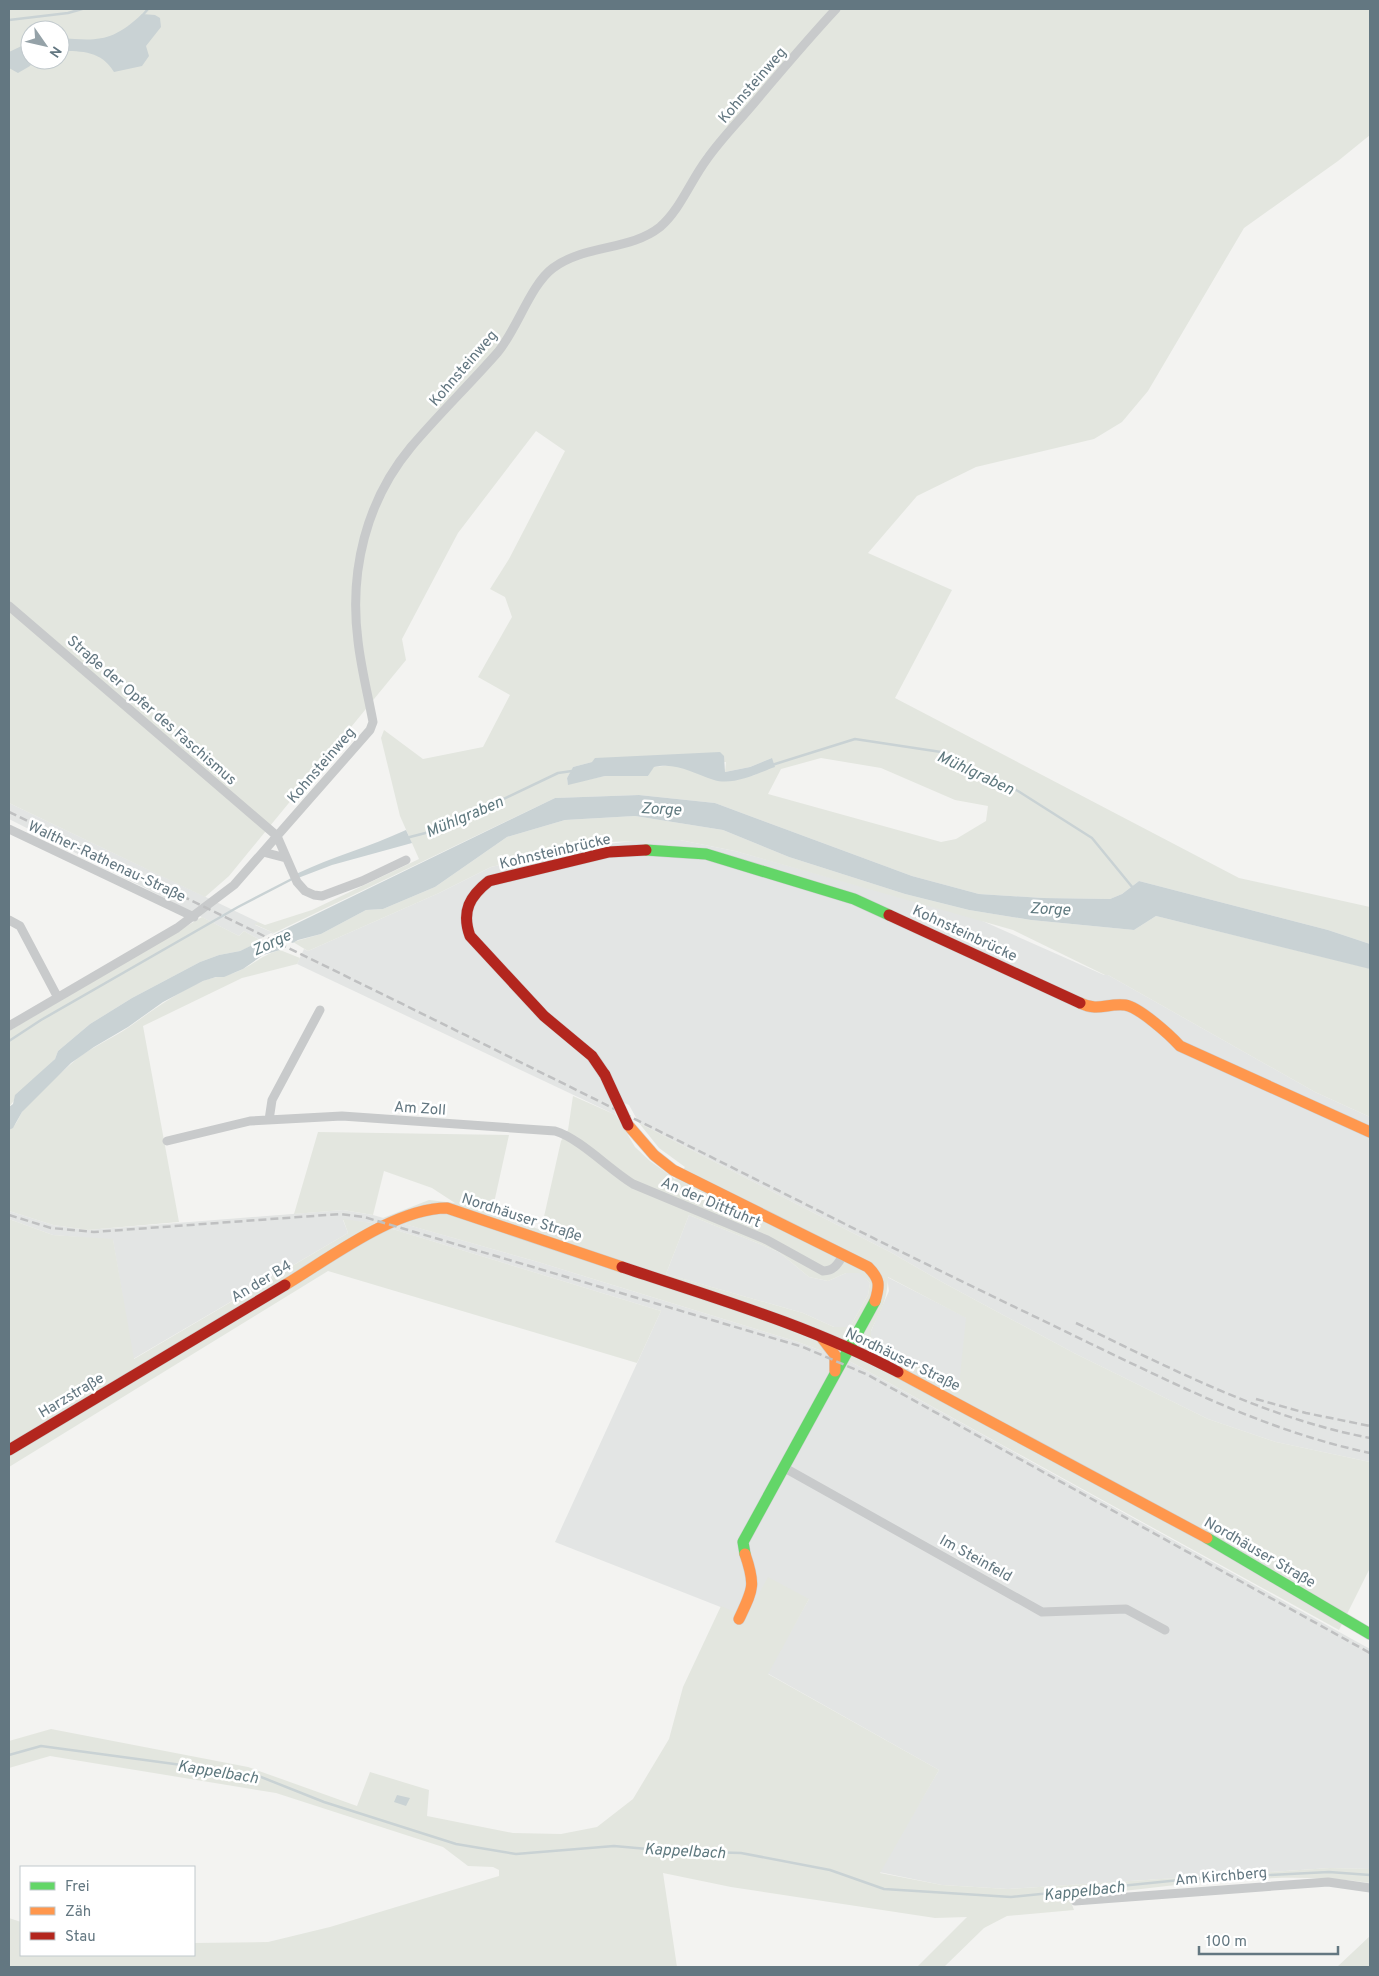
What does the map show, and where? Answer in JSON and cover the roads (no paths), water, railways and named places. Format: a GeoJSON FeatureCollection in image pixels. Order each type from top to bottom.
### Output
{"type":"FeatureCollection","features":[{"type":"Feature","properties":{"kind":"street","name":"Kohnsteinweg"},"geometry":{"type":"LineString","coordinates":[[9,1026],[194,917],[234,885],[370,730],[373,722],[358,640],[358,566],[362,540],[374,506],[394,470],[411,447],[499,350],[541,281],[550,270],[584,252],[636,239],[660,226],[672,213],[707,158],[836,9]]}},
{"type":"Feature","properties":{"kind":"street","name":"Straße der Opfer des Faschismus"},"geometry":{"type":"LineString","coordinates":[[9,606],[277,836]]}},
{"type":"Feature","properties":{"kind":"street","name":"Walther-Rathenau-Straße"},"geometry":{"type":"LineString","coordinates":[[9,829],[194,917]]}},
{"type":"Feature","properties":{"kind":"street"},"geometry":{"type":"LineString","coordinates":[[277,836],[296,882],[305,891],[322,896],[362,881],[406,860]]}},
{"type":"Feature","properties":{"kind":"street","name":"Kohnsteinbrücke"},"geometry":{"type":"LineString","coordinates":[[848,1347],[873,1306],[880,1286],[877,1276],[868,1267],[844,1254],[666,1165],[641,1142],[628,1124],[605,1075],[592,1056],[531,1002],[470,936],[466,925],[466,916],[474,893],[489,881],[609,852],[651,850],[706,854],[854,899],[1092,1009],[1126,1005],[1165,1029],[1180,1046],[1370,1132]]}},
{"type":"Feature","properties":{"kind":"street"},"geometry":{"type":"LineString","coordinates":[[263,852],[286,858]]}},
{"type":"Feature","properties":{"kind":"street"},"geometry":{"type":"LineString","coordinates":[[9,920],[20,926],[57,996]]}},
{"type":"Feature","properties":{"kind":"street"},"geometry":{"type":"LineString","coordinates":[[270,1120],[272,1100],[320,1010]]}},
{"type":"Feature","properties":{"kind":"street","name":"Am Zoll"},"geometry":{"type":"LineString","coordinates":[[167,1140],[250,1121],[342,1116],[555,1131],[569,1135]]}},
{"type":"Feature","properties":{"kind":"street","name":"An der Dittfuhrt"},"geometry":{"type":"LineString","coordinates":[[569,1135],[613,1171],[633,1184],[767,1240],[823,1272],[830,1271],[836,1267],[844,1254]]}},
{"type":"Feature","properties":{"kind":"street","name":"Nordhäuser Straße"},"geometry":{"type":"LineString","coordinates":[[388,1223],[418,1210],[447,1208],[718,1299],[848,1347],[958,1403],[1220,1545],[1370,1634]]}},
{"type":"Feature","properties":{"kind":"street","name":"An der B4"},"geometry":{"type":"LineString","coordinates":[[150,1365],[388,1223]]}},
{"type":"Feature","properties":{"kind":"street"},"geometry":{"type":"LineString","coordinates":[[820,1336],[835,1355],[835,1371]]}},
{"type":"Feature","properties":{"kind":"street"},"geometry":{"type":"LineString","coordinates":[[739,1619],[746,1606],[753,1580],[744,1555],[743,1542],[848,1347]]}},
{"type":"Feature","properties":{"kind":"street","name":"Harzstraße"},"geometry":{"type":"LineString","coordinates":[[9,1450],[150,1365]]}},
{"type":"Feature","properties":{"kind":"street","name":"Im Steinfeld"},"geometry":{"type":"LineString","coordinates":[[783,1468],[1042,1612],[1126,1609],[1165,1630]]}},
{"type":"Feature","properties":{"kind":"street","name":"Am Kirchberg"},"geometry":{"type":"LineString","coordinates":[[1075,1901],[1328,1882],[1370,1888]]}},
{"type":"Feature","properties":{"kind":"water"},"geometry":{"type":"Polygon","coordinates":[[[142,14],[155,15],[160,18],[161,27],[146,46],[149,56],[142,66],[114,72],[109,65],[97,56],[84,52],[70,51],[70,38],[104,38],[122,30],[142,14]]]}},
{"type":"Feature","properties":{"kind":"water"},"geometry":{"type":"Polygon","coordinates":[[[20,47],[20,70],[23,70],[18,73],[9,68],[9,52],[20,47]]]}},
{"type":"Feature","properties":{"kind":"water"},"geometry":{"type":"Polygon","coordinates":[[[720,752],[724,756],[725,772],[750,767],[772,758],[775,767],[745,778],[721,781],[677,767],[662,766],[654,767],[648,776],[605,776],[568,785],[567,778],[573,767],[592,762],[595,758],[720,752]]]}},
{"type":"Feature","properties":{"kind":"water","name":"Zorge"},"geometry":{"type":"Polygon","coordinates":[[[639,795],[715,803],[912,876],[979,894],[1043,898],[1110,899],[1122,894],[1139,881],[1328,930],[1370,944],[1370,969],[1156,916],[1134,930],[1031,920],[969,910],[905,894],[789,857],[723,830],[635,816],[565,820],[507,837],[435,887],[383,909],[366,910],[321,934],[298,940],[280,950],[263,955],[243,969],[224,977],[203,981],[163,1002],[71,1063],[22,1112],[13,1128],[9,1130],[9,1107],[13,1104],[15,1095],[55,1059],[58,1051],[90,1024],[132,998],[200,962],[219,955],[240,951],[555,798],[639,795]]]}},
{"type":"Feature","properties":{"kind":"water"},"geometry":{"type":"Polygon","coordinates":[[[406,830],[412,843],[332,865],[298,878],[296,874],[323,862],[406,830]]]}},
{"type":"Feature","properties":{"kind":"water"},"geometry":{"type":"Polygon","coordinates":[[[397,1795],[410,1798],[406,1806],[394,1802],[397,1795]]]}},
{"type":"Feature","properties":{"kind":"waterway"},"geometry":{"type":"LineString","coordinates":[[9,20],[68,13],[82,9]]}},
{"type":"Feature","properties":{"kind":"waterway"},"geometry":{"type":"LineString","coordinates":[[141,17],[148,9]]}},
{"type":"Feature","properties":{"kind":"waterway","name":"Mühlgraben"},"geometry":{"type":"LineString","coordinates":[[772,765],[855,739],[941,752],[1018,791],[1092,838],[1133,888]]}},
{"type":"Feature","properties":{"kind":"waterway","name":"Mühlgraben"},"geometry":{"type":"LineString","coordinates":[[406,838],[441,829],[558,773],[572,771]]}},
{"type":"Feature","properties":{"kind":"waterway"},"geometry":{"type":"LineString","coordinates":[[9,1041],[41,1020],[238,907],[292,879]]}},
{"type":"Feature","properties":{"kind":"waterway","name":"Kappelbach"},"geometry":{"type":"LineString","coordinates":[[9,1755],[41,1746],[256,1775],[324,1802],[456,1844],[516,1854],[614,1846],[670,1851],[741,1853],[830,1870],[884,1889],[1011,1897],[1190,1879],[1329,1872],[1370,1875]]}},
{"type":"Feature","properties":{"kind":"railway"},"geometry":{"type":"LineString","coordinates":[[9,812],[424,1014],[900,1251],[1158,1376],[1261,1421],[1333,1444],[1370,1453]]}},
{"type":"Feature","properties":{"kind":"railway"},"geometry":{"type":"LineString","coordinates":[[9,1215],[51,1228],[94,1232],[340,1214],[364,1217],[803,1347],[868,1375],[1370,1653]]}},
{"type":"Feature","properties":{"kind":"railway"},"geometry":{"type":"LineString","coordinates":[[1076,1323],[1184,1374],[1256,1405],[1293,1418],[1370,1438]]}},
{"type":"Feature","properties":{"kind":"railway"},"geometry":{"type":"LineString","coordinates":[[1256,1399],[1306,1413],[1370,1426]]}}]}
